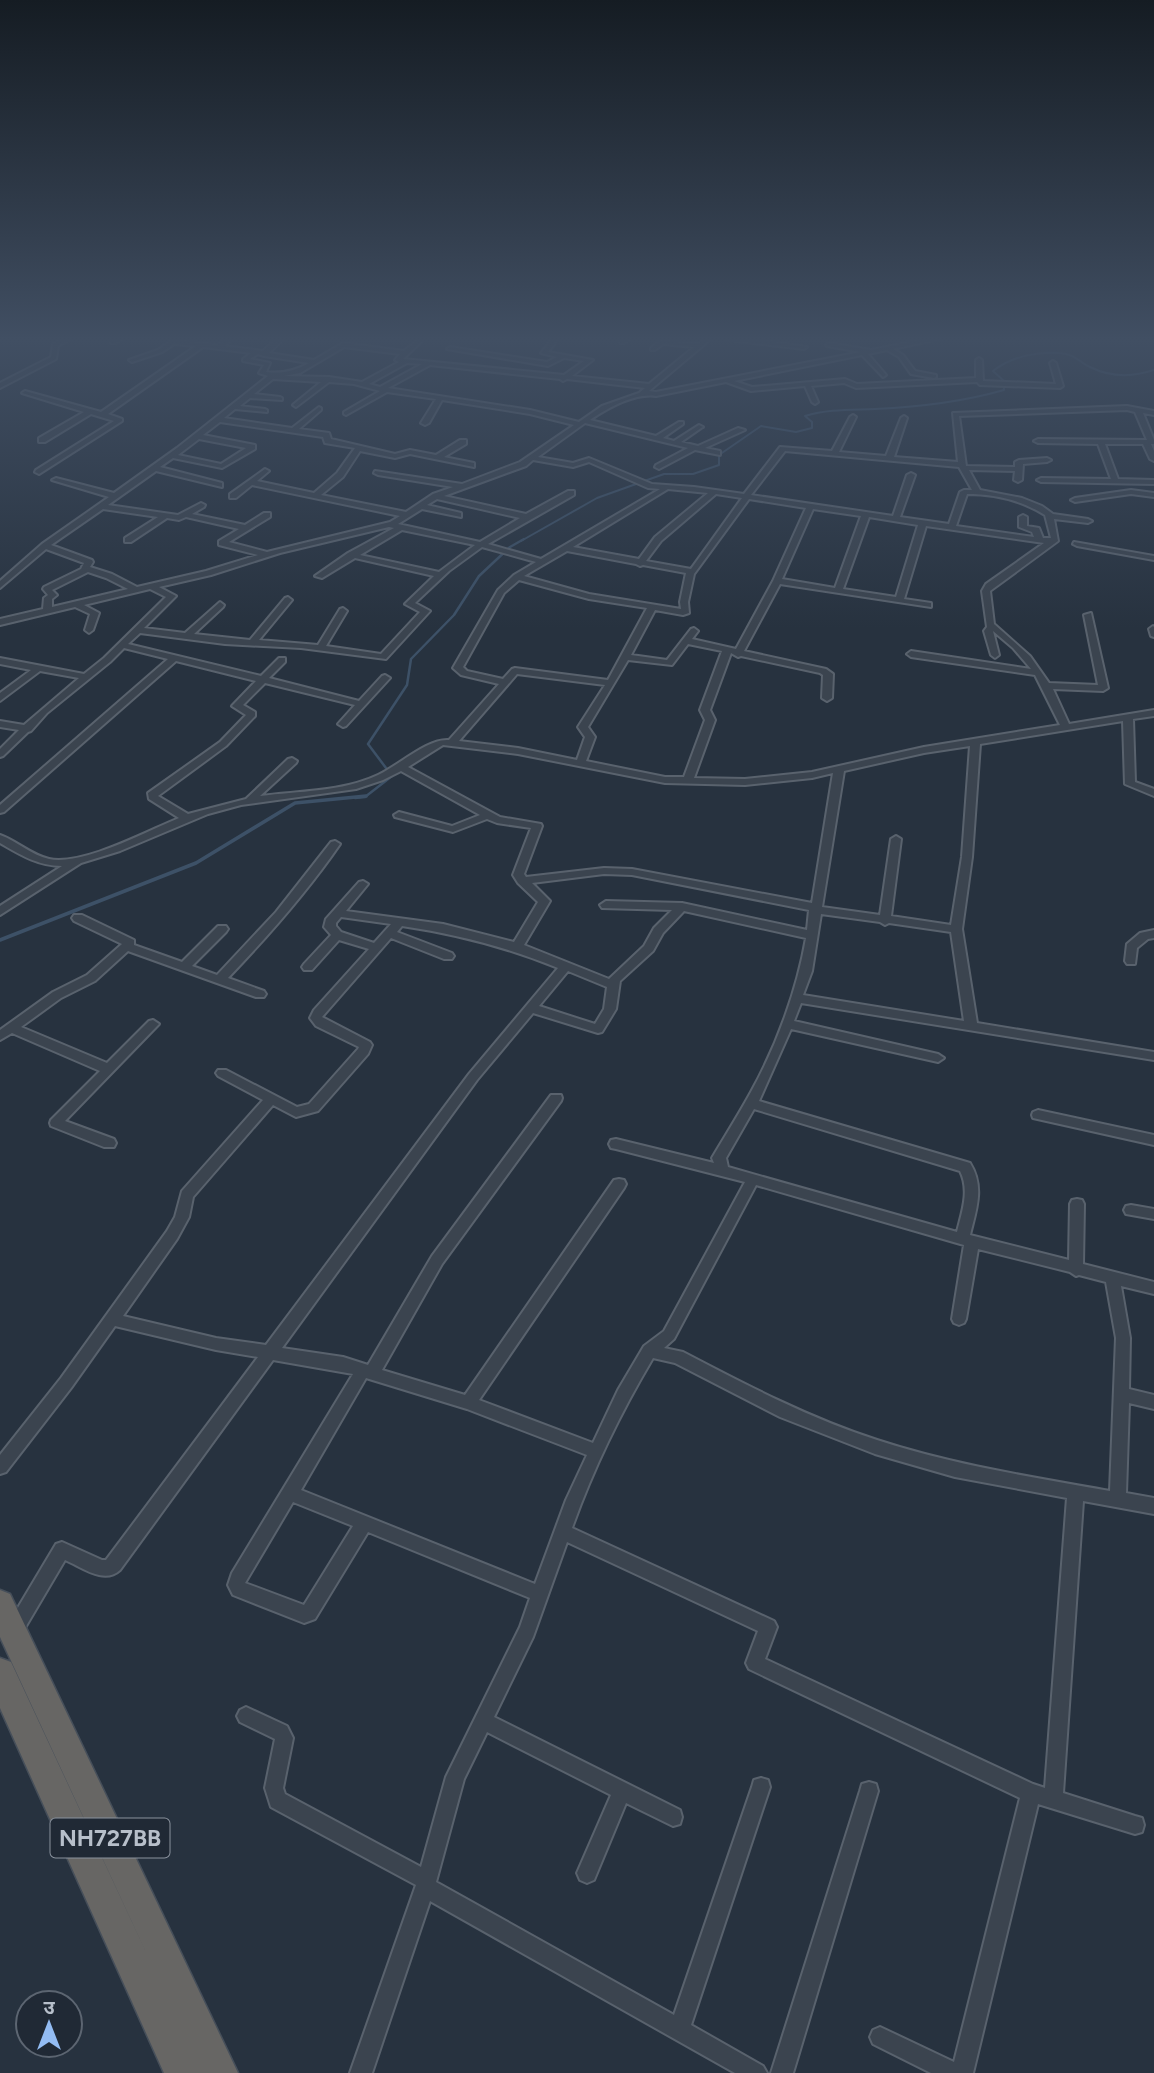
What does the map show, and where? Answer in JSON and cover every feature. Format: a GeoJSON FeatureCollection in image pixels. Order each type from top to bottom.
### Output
{"type":"FeatureCollection","features":[{"type":"Feature","properties":{"kind":"highway","name":"NH727BB"},"geometry":{"type":"LineString","coordinates":[[7,1618],[220,2073]]}},
{"type":"Feature","properties":{"kind":"highway","name":"NH727BB"},"geometry":{"type":"LineString","coordinates":[[0,1673],[183,2073]]}},
{"type":"Feature","properties":{"kind":"street"},"geometry":{"type":"LineString","coordinates":[[42,440],[51,435]]}},
{"type":"Feature","properties":{"kind":"street"},"geometry":{"type":"LineString","coordinates":[[39,472],[97,435]]}},
{"type":"Feature","properties":{"kind":"street"},"geometry":{"type":"LineString","coordinates":[[324,435],[326,440],[358,446],[359,449],[395,456],[410,452],[471,465]]}},
{"type":"Feature","properties":{"kind":"street"},"geometry":{"type":"LineString","coordinates":[[0,622],[208,573],[267,554],[390,525],[436,496],[504,473],[533,458],[566,435]]}},
{"type":"Feature","properties":{"kind":"street"},"geometry":{"type":"LineString","coordinates":[[642,435],[717,453]]}},
{"type":"Feature","properties":{"kind":"street"},"geometry":{"type":"LineString","coordinates":[[659,438],[664,435]]}},
{"type":"Feature","properties":{"kind":"street"},"geometry":{"type":"LineString","coordinates":[[677,442],[688,435]]}},
{"type":"Feature","properties":{"kind":"street"},"geometry":{"type":"LineString","coordinates":[[659,467],[697,447],[729,435]]}},
{"type":"Feature","properties":{"kind":"street"},"geometry":{"type":"LineString","coordinates":[[834,454],[843,435]]}},
{"type":"Feature","properties":{"kind":"street"},"geometry":{"type":"LineString","coordinates":[[889,459],[898,435]]}},
{"type":"Feature","properties":{"kind":"street"},"geometry":{"type":"LineString","coordinates":[[956,435],[962,466],[977,491]]}},
{"type":"Feature","properties":{"kind":"street"},"geometry":{"type":"LineString","coordinates":[[0,585],[45,545],[173,456],[197,436],[252,447],[222,466],[173,456]]}},
{"type":"Feature","properties":{"kind":"street"},"geometry":{"type":"LineString","coordinates":[[1038,441],[1150,442],[1154,459]]}},
{"type":"Feature","properties":{"kind":"street"},"geometry":{"type":"LineString","coordinates":[[437,458],[463,442]]}},
{"type":"Feature","properties":{"kind":"street"},"geometry":{"type":"LineString","coordinates":[[1101,442],[1115,481]]}},
{"type":"Feature","properties":{"kind":"street"},"geometry":{"type":"LineString","coordinates":[[314,496],[338,478],[359,449]]}},
{"type":"Feature","properties":{"kind":"street"},"geometry":{"type":"LineString","coordinates":[[565,548],[690,573],[697,571],[746,496],[781,450],[1018,469]]}},
{"type":"Feature","properties":{"kind":"street"},"geometry":{"type":"LineString","coordinates":[[533,458],[573,465],[589,460],[651,486],[746,496],[1051,542]]}},
{"type":"Feature","properties":{"kind":"street"},"geometry":{"type":"LineString","coordinates":[[1017,480],[1019,462],[1046,460]]}},
{"type":"Feature","properties":{"kind":"street"},"geometry":{"type":"LineString","coordinates":[[155,468],[219,485]]}},
{"type":"Feature","properties":{"kind":"street"},"geometry":{"type":"LineString","coordinates":[[233,496],[265,471]]}},
{"type":"Feature","properties":{"kind":"street"},"geometry":{"type":"LineString","coordinates":[[378,473],[463,486]]}},
{"type":"Feature","properties":{"kind":"street"},"geometry":{"type":"LineString","coordinates":[[895,518],[911,475]]}},
{"type":"Feature","properties":{"kind":"street"},"geometry":{"type":"LineString","coordinates":[[56,480],[116,496]]}},
{"type":"Feature","properties":{"kind":"street"},"geometry":{"type":"LineString","coordinates":[[1041,480],[1154,482]]}},
{"type":"Feature","properties":{"kind":"street"},"geometry":{"type":"LineString","coordinates":[[250,482],[407,514]]}},
{"type":"Feature","properties":{"kind":"street"},"geometry":{"type":"LineString","coordinates":[[503,682],[464,673],[458,668],[500,592],[517,577],[665,488]]}},
{"type":"Feature","properties":{"kind":"street"},"geometry":{"type":"LineString","coordinates":[[952,526],[961,493],[977,491],[1028,501],[1050,516],[1088,522]]}},
{"type":"Feature","properties":{"kind":"street"},"geometry":{"type":"LineString","coordinates":[[640,564],[657,539],[714,492]]}},
{"type":"Feature","properties":{"kind":"street"},"geometry":{"type":"LineString","coordinates":[[1075,499],[1131,492],[1154,495]]}},
{"type":"Feature","properties":{"kind":"street"},"geometry":{"type":"LineString","coordinates":[[138,630],[385,656],[426,611],[409,604],[437,574],[524,516],[571,494]]}},
{"type":"Feature","properties":{"kind":"street"},"geometry":{"type":"LineString","coordinates":[[436,496],[524,516]]}},
{"type":"Feature","properties":{"kind":"street"},"geometry":{"type":"LineString","coordinates":[[101,506],[180,518],[201,505]]}},
{"type":"Feature","properties":{"kind":"street"},"geometry":{"type":"LineString","coordinates":[[420,506],[458,515]]}},
{"type":"Feature","properties":{"kind":"street"},"geometry":{"type":"LineString","coordinates":[[738,654],[777,581],[810,507]]}},
{"type":"Feature","properties":{"kind":"street"},"geometry":{"type":"LineString","coordinates":[[838,591],[866,514]]}},
{"type":"Feature","properties":{"kind":"street"},"geometry":{"type":"LineString","coordinates":[[187,515],[246,527]]}},
{"type":"Feature","properties":{"kind":"street"},"geometry":{"type":"LineString","coordinates":[[267,515],[222,543],[267,554]]}},
{"type":"Feature","properties":{"kind":"street"},"geometry":{"type":"LineString","coordinates":[[128,540],[165,516]]}},
{"type":"Feature","properties":{"kind":"street"},"geometry":{"type":"LineString","coordinates":[[995,655],[988,631],[992,626],[987,588],[1055,538],[1050,516]]}},
{"type":"Feature","properties":{"kind":"street"},"geometry":{"type":"LineString","coordinates":[[1023,517],[1023,527],[1036,530],[1039,540]]}},
{"type":"Feature","properties":{"kind":"street"},"geometry":{"type":"LineString","coordinates":[[899,600],[923,522]]}},
{"type":"Feature","properties":{"kind":"street"},"geometry":{"type":"LineString","coordinates":[[390,525],[480,544],[543,562]]}},
{"type":"Feature","properties":{"kind":"street"},"geometry":{"type":"LineString","coordinates":[[318,576],[401,527]]}},
{"type":"Feature","properties":{"kind":"street"},"geometry":{"type":"LineString","coordinates":[[1077,544],[1154,558]]}},
{"type":"Feature","properties":{"kind":"street"},"geometry":{"type":"LineString","coordinates":[[45,545],[89,562],[84,568],[87,569]]}},
{"type":"Feature","properties":{"kind":"street"},"geometry":{"type":"LineString","coordinates":[[351,555],[437,574]]}},
{"type":"Feature","properties":{"kind":"street"},"geometry":{"type":"LineString","coordinates":[[47,612],[48,599],[53,595],[46,590],[87,569],[134,589]]}},
{"type":"Feature","properties":{"kind":"street"},"geometry":{"type":"LineString","coordinates":[[517,577],[589,596],[685,612],[690,573]]}},
{"type":"Feature","properties":{"kind":"street"},"geometry":{"type":"LineString","coordinates":[[777,581],[928,605]]}},
{"type":"Feature","properties":{"kind":"street"},"geometry":{"type":"LineString","coordinates":[[0,754],[122,645],[172,596],[149,586]]}},
{"type":"Feature","properties":{"kind":"street"},"geometry":{"type":"LineString","coordinates":[[253,642],[288,600]]}},
{"type":"Feature","properties":{"kind":"street"},"geometry":{"type":"LineString","coordinates":[[75,604],[95,613],[89,630]]}},
{"type":"Feature","properties":{"kind":"street"},"geometry":{"type":"LineString","coordinates":[[186,637],[220,604]]}},
{"type":"Feature","properties":{"kind":"street"},"geometry":{"type":"LineString","coordinates":[[580,764],[590,737],[583,727],[626,657],[652,607]]}},
{"type":"Feature","properties":{"kind":"street"},"geometry":{"type":"LineString","coordinates":[[320,648],[343,611]]}},
{"type":"Feature","properties":{"kind":"street"},"geometry":{"type":"LineString","coordinates":[[1049,686],[1103,688],[1088,615]]}},
{"type":"Feature","properties":{"kind":"street"},"geometry":{"type":"LineString","coordinates":[[992,626],[1009,637],[1049,686],[1066,727]]}},
{"type":"Feature","properties":{"kind":"street"},"geometry":{"type":"LineString","coordinates":[[626,657],[669,663],[694,631]]}},
{"type":"Feature","properties":{"kind":"street"},"geometry":{"type":"LineString","coordinates":[[687,641],[823,670],[828,674],[827,698]]}},
{"type":"Feature","properties":{"kind":"street"},"geometry":{"type":"LineString","coordinates":[[122,645],[362,704]]}},
{"type":"Feature","properties":{"kind":"street"},"geometry":{"type":"LineString","coordinates":[[688,781],[710,720],[705,710],[727,651]]}},
{"type":"Feature","properties":{"kind":"street"},"geometry":{"type":"LineString","coordinates":[[911,654],[1039,673]]}},
{"type":"Feature","properties":{"kind":"street"},"geometry":{"type":"LineString","coordinates":[[0,810],[173,659]]}},
{"type":"Feature","properties":{"kind":"street"},"geometry":{"type":"LineString","coordinates":[[187,818],[153,797],[153,793],[226,742],[251,714],[237,706],[282,660]]}},
{"type":"Feature","properties":{"kind":"street"},"geometry":{"type":"LineString","coordinates":[[0,661],[86,677]]}},
{"type":"Feature","properties":{"kind":"street"},"geometry":{"type":"LineString","coordinates":[[0,698],[39,668]]}},
{"type":"Feature","properties":{"kind":"street"},"geometry":{"type":"LineString","coordinates":[[452,743],[511,673],[520,670],[611,683]]}},
{"type":"Feature","properties":{"kind":"street"},"geometry":{"type":"LineString","coordinates":[[343,724],[385,678]]}},
{"type":"Feature","properties":{"kind":"street"},"geometry":{"type":"LineString","coordinates":[[2,841],[41,861],[63,863],[187,818],[249,801],[357,786],[401,769],[441,742],[518,751],[665,780],[745,782],[838,769],[975,742],[1154,713]]}},
{"type":"Feature","properties":{"kind":"street"},"geometry":{"type":"LineString","coordinates":[[1128,718],[1130,784],[1154,792]]}},
{"type":"Feature","properties":{"kind":"street"},"geometry":{"type":"LineString","coordinates":[[0,724],[28,729]]}},
{"type":"Feature","properties":{"kind":"street"},"geometry":{"type":"LineString","coordinates":[[971,1026],[956,929],[967,857],[975,742]]}},
{"type":"Feature","properties":{"kind":"street"},"geometry":{"type":"LineString","coordinates":[[249,801],[292,761]]}},
{"type":"Feature","properties":{"kind":"street"},"geometry":{"type":"LineString","coordinates":[[401,769],[501,821],[537,826],[518,875],[544,901],[517,947]]}},
{"type":"Feature","properties":{"kind":"street"},"geometry":{"type":"LineString","coordinates":[[722,1170],[719,1158],[751,1103],[787,1024],[806,971],[838,769]]}},
{"type":"Feature","properties":{"kind":"street"},"geometry":{"type":"LineString","coordinates":[[399,815],[453,830],[488,815]]}},
{"type":"Feature","properties":{"kind":"street"},"geometry":{"type":"LineString","coordinates":[[885,921],[896,839]]}},
{"type":"Feature","properties":{"kind":"street"},"geometry":{"type":"LineString","coordinates":[[219,980],[269,927],[335,844]]}},
{"type":"Feature","properties":{"kind":"street"},"geometry":{"type":"LineString","coordinates":[[0,911],[85,856]]}},
{"type":"Feature","properties":{"kind":"street"},"geometry":{"type":"LineString","coordinates":[[522,881],[604,871],[632,872],[885,921],[956,929]]}},
{"type":"Feature","properties":{"kind":"street"},"geometry":{"type":"LineString","coordinates":[[363,884],[328,925],[337,935],[376,947]]}},
{"type":"Feature","properties":{"kind":"street"},"geometry":{"type":"LineString","coordinates":[[606,905],[682,906],[811,936]]}},
{"type":"Feature","properties":{"kind":"street"},"geometry":{"type":"LineString","coordinates":[[531,1008],[598,1029],[610,1009],[617,976],[649,948],[661,928],[682,906]]}},
{"type":"Feature","properties":{"kind":"street"},"geometry":{"type":"LineString","coordinates":[[338,913],[443,928],[517,947],[613,985]]}},
{"type":"Feature","properties":{"kind":"street"},"geometry":{"type":"LineString","coordinates":[[78,918],[127,940],[128,947]]}},
{"type":"Feature","properties":{"kind":"street"},"geometry":{"type":"LineString","coordinates":[[222,1073],[296,1112],[313,1108],[364,1051],[366,1045],[320,1023],[316,1018],[400,922]]}},
{"type":"Feature","properties":{"kind":"street"},"geometry":{"type":"LineString","coordinates":[[184,967],[222,929]]}},
{"type":"Feature","properties":{"kind":"street"},"geometry":{"type":"LineString","coordinates":[[389,933],[448,956]]}},
{"type":"Feature","properties":{"kind":"street"},"geometry":{"type":"LineString","coordinates":[[1131,961],[1130,947],[1144,936],[1154,934]]}},
{"type":"Feature","properties":{"kind":"street"},"geometry":{"type":"LineString","coordinates":[[308,967],[337,935]]}},
{"type":"Feature","properties":{"kind":"street"},"geometry":{"type":"LineString","coordinates":[[128,947],[260,994]]}},
{"type":"Feature","properties":{"kind":"street"},"geometry":{"type":"LineString","coordinates":[[6,1032],[57,996],[91,978],[128,947]]}},
{"type":"Feature","properties":{"kind":"street"},"geometry":{"type":"LineString","coordinates":[[7,1618],[62,1550],[101,1568],[110,1568],[114,1564],[473,1077],[565,967]]}},
{"type":"Feature","properties":{"kind":"street"},"geometry":{"type":"LineString","coordinates":[[797,998],[1154,1056]]}},
{"type":"Feature","properties":{"kind":"street"},"geometry":{"type":"LineString","coordinates":[[109,1143],[56,1123],[153,1024]]}},
{"type":"Feature","properties":{"kind":"street"},"geometry":{"type":"LineString","coordinates":[[787,1024],[938,1058]]}},
{"type":"Feature","properties":{"kind":"street"},"geometry":{"type":"LineString","coordinates":[[6,1032],[108,1069]]}},
{"type":"Feature","properties":{"kind":"street"},"geometry":{"type":"LineString","coordinates":[[364,1523],[309,1613],[303,1614],[239,1589],[236,1585],[290,1493],[437,1260],[556,1098]]}},
{"type":"Feature","properties":{"kind":"street"},"geometry":{"type":"LineString","coordinates":[[0,1467],[172,1235],[182,1217],[187,1195],[271,1099]]}},
{"type":"Feature","properties":{"kind":"street"},"geometry":{"type":"LineString","coordinates":[[751,1103],[965,1167],[971,1172],[959,1319]]}},
{"type":"Feature","properties":{"kind":"street"},"geometry":{"type":"LineString","coordinates":[[1038,1115],[1154,1140]]}},
{"type":"Feature","properties":{"kind":"street"},"geometry":{"type":"LineString","coordinates":[[616,1144],[722,1170],[967,1241],[1154,1288]]}},
{"type":"Feature","properties":{"kind":"street"},"geometry":{"type":"LineString","coordinates":[[361,2073],[426,1884],[455,1777],[527,1631],[562,1532],[597,1452],[623,1395],[649,1351],[669,1335],[753,1179]]}},
{"type":"Feature","properties":{"kind":"street"},"geometry":{"type":"LineString","coordinates":[[468,1403],[619,1184]]}},
{"type":"Feature","properties":{"kind":"street"},"geometry":{"type":"LineString","coordinates":[[1076,1270],[1077,1203]]}},
{"type":"Feature","properties":{"kind":"street"},"geometry":{"type":"LineString","coordinates":[[1131,1210],[1154,1214]]}},
{"type":"Feature","properties":{"kind":"street"},"geometry":{"type":"LineString","coordinates":[[1113,1279],[1123,1338],[1118,1498]]}},
{"type":"Feature","properties":{"kind":"street"},"geometry":{"type":"LineString","coordinates":[[111,1319],[216,1343],[324,1359],[468,1403],[597,1452]]}},
{"type":"Feature","properties":{"kind":"street"},"geometry":{"type":"LineString","coordinates":[[649,1351],[678,1357],[781,1410],[875,1447],[955,1470],[1154,1506]]}},
{"type":"Feature","properties":{"kind":"street"},"geometry":{"type":"LineString","coordinates":[[1121,1394],[1154,1402]]}},
{"type":"Feature","properties":{"kind":"street"},"geometry":{"type":"LineString","coordinates":[[1053,1799],[1076,1491]]}},
{"type":"Feature","properties":{"kind":"street"},"geometry":{"type":"LineString","coordinates":[[290,1493],[540,1594]]}},
{"type":"Feature","properties":{"kind":"street"},"geometry":{"type":"LineString","coordinates":[[562,1532],[768,1627],[755,1663],[1031,1793],[1135,1825]]}},
{"type":"Feature","properties":{"kind":"street"},"geometry":{"type":"LineString","coordinates":[[246,1716],[281,1732],[284,1738],[274,1788],[278,1800],[756,2073]]}},
{"type":"Feature","properties":{"kind":"street"},"geometry":{"type":"LineString","coordinates":[[483,1721],[673,1817]]}},
{"type":"Feature","properties":{"kind":"street"},"geometry":{"type":"LineString","coordinates":[[679,2030],[761,1787]]}},
{"type":"Feature","properties":{"kind":"street"},"geometry":{"type":"LineString","coordinates":[[587,1873],[622,1791]]}},
{"type":"Feature","properties":{"kind":"street"},"geometry":{"type":"LineString","coordinates":[[782,2073],[869,1791]]}},
{"type":"Feature","properties":{"kind":"street"},"geometry":{"type":"LineString","coordinates":[[962,2073],[1031,1793]]}},
{"type":"Feature","properties":{"kind":"street"},"geometry":{"type":"LineString","coordinates":[[880,2037],[954,2073]]}},
{"type":"Feature","properties":{"kind":"waterway"},"geometry":{"type":"LineString","coordinates":[[521,541],[597,498],[664,474],[693,474],[719,465],[719,455],[748,435]]}},
{"type":"Feature","properties":{"kind":"waterway"},"geometry":{"type":"LineString","coordinates":[[355,798],[365,797],[392,776],[368,744],[407,685],[411,659],[454,615],[479,576],[510,547],[524,539]]}},
{"type":"Feature","properties":{"kind":"waterway"},"geometry":{"type":"LineString","coordinates":[[0,940],[196,863],[295,803],[366,796]]}}]}
